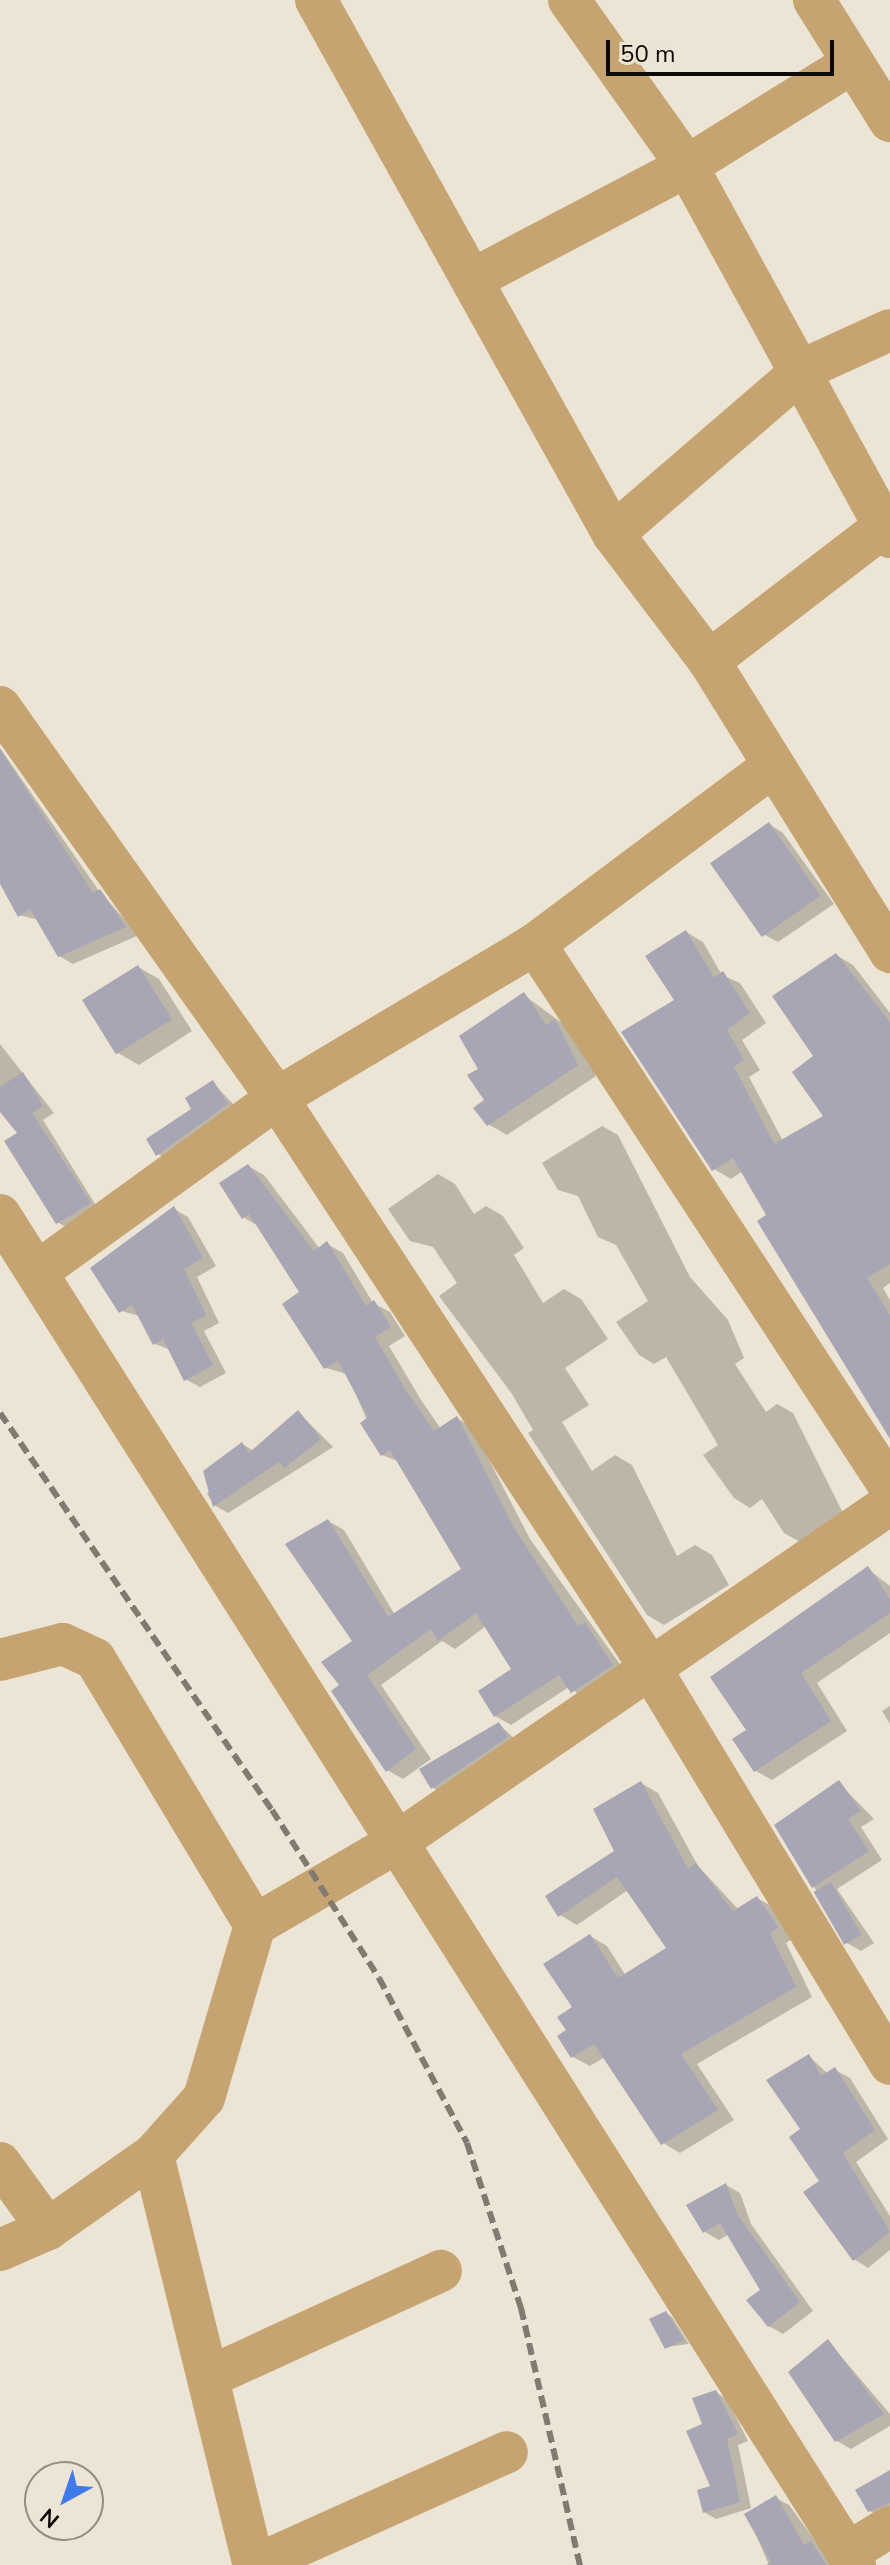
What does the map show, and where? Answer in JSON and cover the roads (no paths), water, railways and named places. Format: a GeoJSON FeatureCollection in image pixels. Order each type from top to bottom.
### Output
{"type":"FeatureCollection","features":[{"type":"Feature","properties":{"kind":"street"},"geometry":{"type":"LineString","coordinates":[[316,0],[475,278],[613,534],[709,661],[770,768],[890,952]]}},
{"type":"Feature","properties":{"kind":"street"},"geometry":{"type":"LineString","coordinates":[[569,0],[687,166],[804,369],[888,529],[709,661]]}},
{"type":"Feature","properties":{"kind":"street"},"geometry":{"type":"LineString","coordinates":[[814,0],[851,64],[890,121]]}},
{"type":"Feature","properties":{"kind":"street"},"geometry":{"type":"LineString","coordinates":[[475,278],[687,166],[851,64]]}},
{"type":"Feature","properties":{"kind":"street"},"geometry":{"type":"LineString","coordinates":[[613,534],[804,369],[890,330]]}},
{"type":"Feature","properties":{"kind":"street"},"geometry":{"type":"LineString","coordinates":[[0,707],[277,1098],[649,1666],[890,2064]]}},
{"type":"Feature","properties":{"kind":"street"},"geometry":{"type":"LineString","coordinates":[[37,1272],[277,1098],[535,944],[770,768]]}},
{"type":"Feature","properties":{"kind":"street"},"geometry":{"type":"LineString","coordinates":[[535,944],[890,1487]]}},
{"type":"Feature","properties":{"kind":"street"},"geometry":{"type":"LineString","coordinates":[[0,1215],[394,1844],[851,2559],[890,2527]]}},
{"type":"Feature","properties":{"kind":"street"},"geometry":{"type":"LineString","coordinates":[[0,2250],[48,2229],[153,2155],[204,2098],[255,1925],[394,1844],[649,1666],[890,1504]]}},
{"type":"Feature","properties":{"kind":"street"},"geometry":{"type":"LineString","coordinates":[[0,1660],[63,1644],[95,1659],[255,1925]]}},
{"type":"Feature","properties":{"kind":"street"},"geometry":{"type":"LineString","coordinates":[[153,2155],[255,2565],[507,2452]]}},
{"type":"Feature","properties":{"kind":"street"},"geometry":{"type":"LineString","coordinates":[[0,2163],[48,2229]]}},
{"type":"Feature","properties":{"kind":"street"},"geometry":{"type":"LineString","coordinates":[[209,2377],[441,2271]]}},
{"type":"Feature","properties":{"kind":"railway"},"geometry":{"type":"LineString","coordinates":[[0,1413],[272,1810],[379,1978],[467,2143],[521,2308],[580,2565]]}}]}
